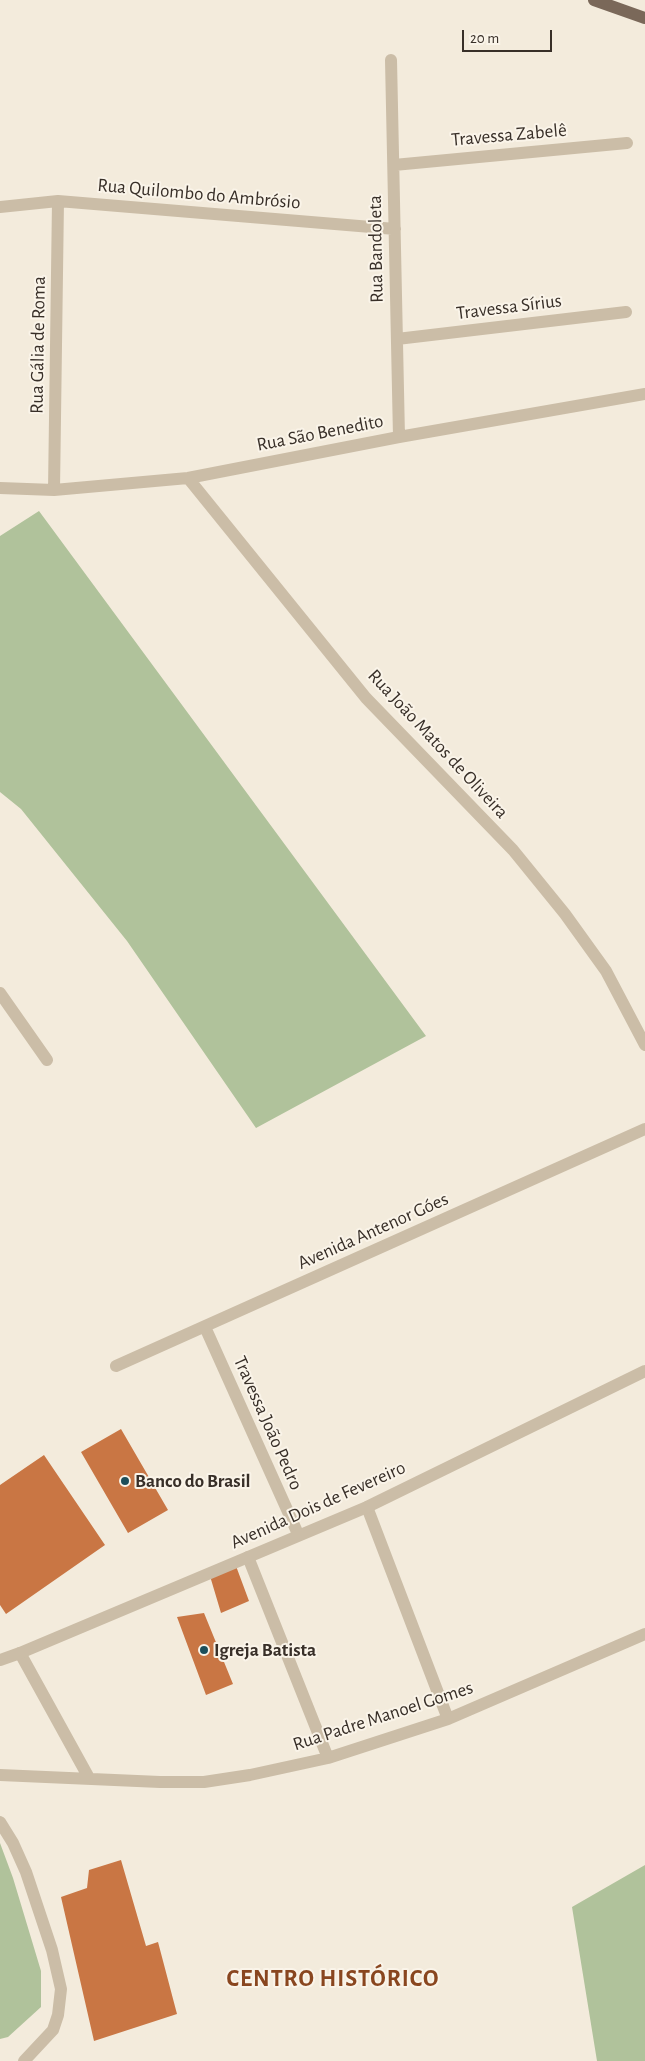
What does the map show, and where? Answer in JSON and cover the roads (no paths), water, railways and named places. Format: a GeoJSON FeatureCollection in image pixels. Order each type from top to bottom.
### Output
{"type":"FeatureCollection","features":[{"type":"Feature","properties":{"kind":"main road"},"geometry":{"type":"LineString","coordinates":[[594,0],[645,18]]}},
{"type":"Feature","properties":{"kind":"street","name":"Rua Bandoleta"},"geometry":{"type":"LineString","coordinates":[[391,60],[399,437]]}},
{"type":"Feature","properties":{"kind":"street","name":"Travessa Zabelê"},"geometry":{"type":"LineString","coordinates":[[394,165],[628,143]]}},
{"type":"Feature","properties":{"kind":"street","name":"Rua Quilombo do Ambrósio"},"geometry":{"type":"LineString","coordinates":[[0,207],[58,201],[395,229]]}},
{"type":"Feature","properties":{"kind":"street","name":"Rua Gália de Roma"},"geometry":{"type":"LineString","coordinates":[[54,490],[58,201]]}},
{"type":"Feature","properties":{"kind":"street","name":"Travessa Sírius"},"geometry":{"type":"LineString","coordinates":[[397,339],[626,312]]}},
{"type":"Feature","properties":{"kind":"street","name":"Rua São Benedito"},"geometry":{"type":"LineString","coordinates":[[0,488],[54,490],[188,478],[399,437],[645,394]]}},
{"type":"Feature","properties":{"kind":"street","name":"Rua João Matos de Oliveira"},"geometry":{"type":"LineString","coordinates":[[188,478],[366,698],[513,850],[565,914],[606,971],[645,1045]]}},
{"type":"Feature","properties":{"kind":"street"},"geometry":{"type":"LineString","coordinates":[[0,993],[47,1060]]}},
{"type":"Feature","properties":{"kind":"street","name":"Avenida Antenor Góes"},"geometry":{"type":"LineString","coordinates":[[116,1366],[645,1129]]}},
{"type":"Feature","properties":{"kind":"street","name":"Travessa João Pedro"},"geometry":{"type":"LineString","coordinates":[[205,1327],[298,1534]]}},
{"type":"Feature","properties":{"kind":"street","name":"Avenida Dois de Fevereiro"},"geometry":{"type":"LineString","coordinates":[[0,1660],[248,1557],[298,1534],[367,1507],[645,1371]]}},
{"type":"Feature","properties":{"kind":"street"},"geometry":{"type":"LineString","coordinates":[[367,1507],[448,1720]]}},
{"type":"Feature","properties":{"kind":"street"},"geometry":{"type":"LineString","coordinates":[[248,1557],[328,1758]]}},
{"type":"Feature","properties":{"kind":"street","name":"Rua Padre Manoel Gomes"},"geometry":{"type":"LineString","coordinates":[[0,1775],[160,1782],[204,1782],[250,1775],[328,1758],[448,1720],[645,1634]]}},
{"type":"Feature","properties":{"kind":"street"},"geometry":{"type":"LineString","coordinates":[[20,1653],[89,1778]]}},
{"type":"Feature","properties":{"kind":"street"},"geometry":{"type":"LineString","coordinates":[[0,1822],[13,1843],[26,1872],[52,1950],[61,1989],[58,2015],[53,2030],[24,2061]]}},
{"type":"Feature","properties":{"kind":"place","name":"Banco do Brasil"},"geometry":{"type":"Point","coordinates":[125,1481]}},
{"type":"Feature","properties":{"kind":"place","name":"Igreja Batista"},"geometry":{"type":"Point","coordinates":[204,1650]}},
{"type":"Feature","properties":{"kind":"district","name":"CENTRO HISTÓRICO"},"geometry":{"type":"Point","coordinates":[333,1979]}}]}
